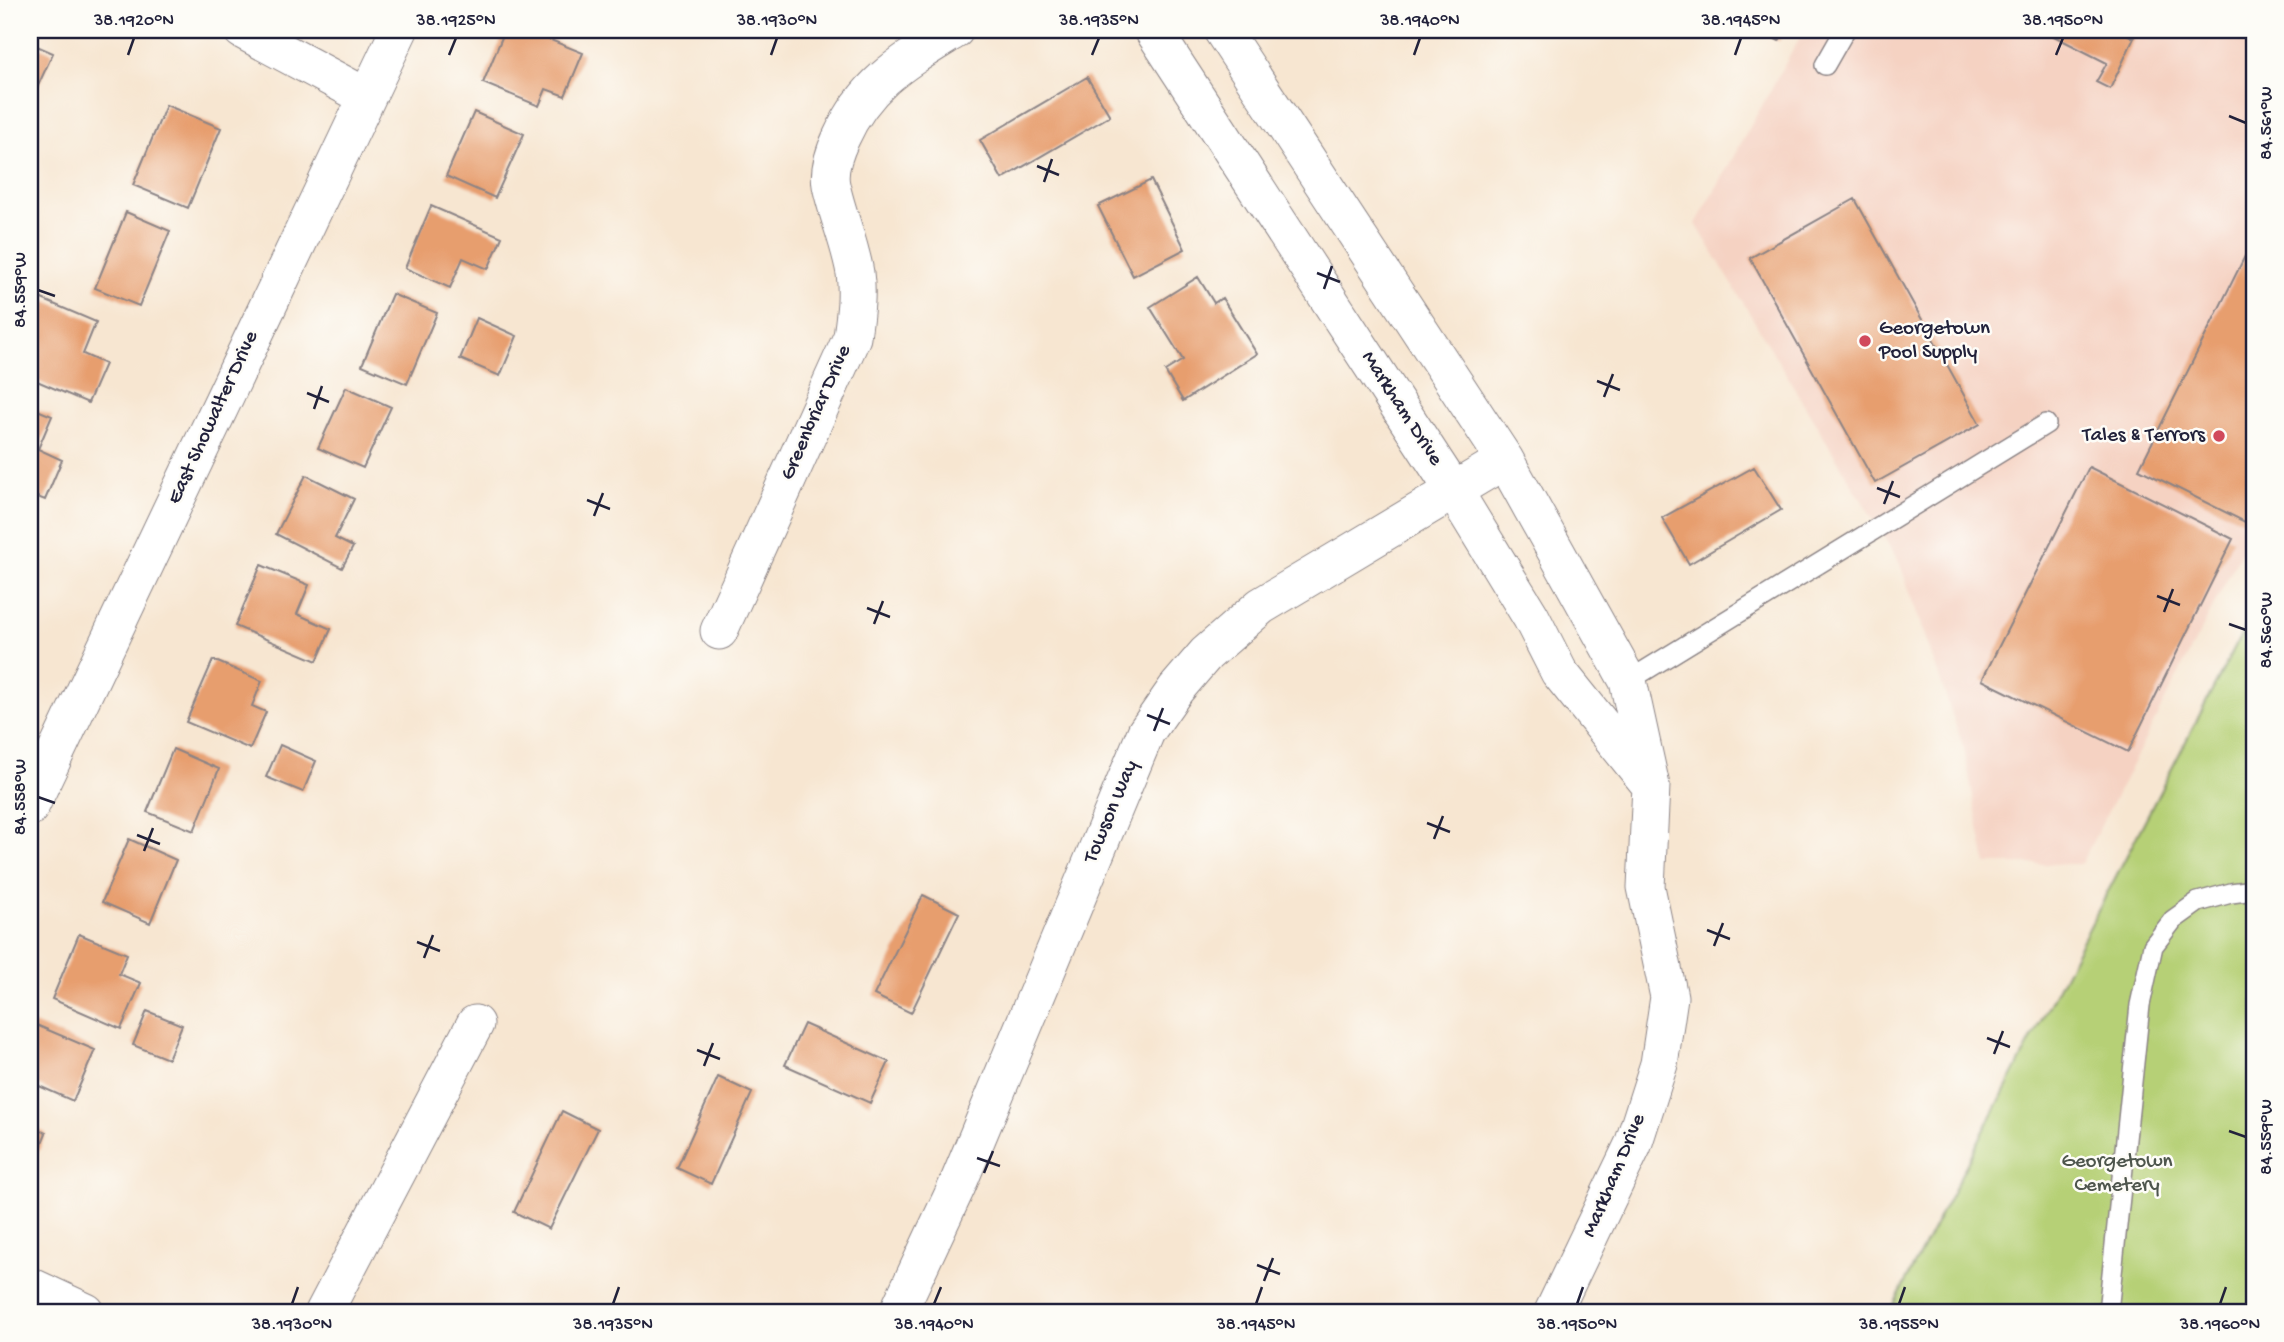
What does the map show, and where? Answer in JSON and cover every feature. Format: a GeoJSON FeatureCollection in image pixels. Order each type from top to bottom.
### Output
{"type":"FeatureCollection","features":[{"type":"Feature","properties":{"kind":"street"},"geometry":{"type":"LineString","coordinates":[[242,30],[366,97]]}},
{"type":"Feature","properties":{"kind":"street","name":"East Showalter Drive"},"geometry":{"type":"LineString","coordinates":[[30,807],[399,30]]}},
{"type":"Feature","properties":{"kind":"street","name":"Greenbriar Drive"},"geometry":{"type":"LineString","coordinates":[[719,631],[852,337],[857,303],[855,272],[830,181],[835,151],[851,115],[877,82],[910,57],[955,30]]}},
{"type":"Feature","properties":{"kind":"street","name":"Markham Drive"},"geometry":{"type":"LineString","coordinates":[[1153,30],[1454,491],[1531,617],[1559,672],[1651,786]]}},
{"type":"Feature","properties":{"kind":"street","name":"Markham Drive"},"geometry":{"type":"LineString","coordinates":[[1222,30],[1505,460],[1628,681],[1651,786],[1646,887],[1669,998],[1659,1065],[1633,1145],[1553,1312]]}},
{"type":"Feature","properties":{"kind":"street","name":"Towson Way"},"geometry":{"type":"LineString","coordinates":[[898,1312],[957,1186],[1146,732],[1206,654],[1261,606],[1505,460]]}},
{"type":"Feature","properties":{"kind":"street"},"geometry":{"type":"LineString","coordinates":[[324,1312],[475,1024]]}},
{"type":"Feature","properties":{"kind":"street"},"geometry":{"type":"LineString","coordinates":[[30,1286],[86,1312]]}},
{"type":"Feature","properties":{"kind":"lane"},"geometry":{"type":"LineString","coordinates":[[1825,65],[1845,30]]}},
{"type":"Feature","properties":{"kind":"lane"},"geometry":{"type":"LineString","coordinates":[[1628,681],[2046,424]]}},
{"type":"Feature","properties":{"kind":"lane"},"geometry":{"type":"LineString","coordinates":[[2108,1312],[2140,1005],[2153,946],[2173,920],[2198,902],[2254,890]]}},
{"type":"Feature","properties":{"kind":"shaded area"},"geometry":{"type":"Polygon","coordinates":[[[1804,30],[2254,30],[2254,527],[2081,864],[1986,864],[1964,749],[1900,564],[1696,224],[1804,30]]]}},
{"type":"Feature","properties":{"kind":"green space","name":"Georgetown Cemetery"},"geometry":{"type":"Polygon","coordinates":[[[2254,610],[2254,1312],[1890,1312],[2254,610]]]}},
{"type":"Feature","properties":{"kind":"building"},"geometry":{"type":"Polygon","coordinates":[[[505,30],[526,30],[583,53],[565,96],[546,89],[539,106],[483,83],[505,30]]]}},
{"type":"Feature","properties":{"kind":"building"},"geometry":{"type":"Polygon","coordinates":[[[1757,30],[1785,30],[1779,41],[1757,30]]]}},
{"type":"Feature","properties":{"kind":"building"},"geometry":{"type":"Polygon","coordinates":[[[2042,30],[2119,30],[2134,38],[2110,89],[2096,82],[2107,63],[2042,30]]]}},
{"type":"Feature","properties":{"kind":"building"},"geometry":{"type":"Polygon","coordinates":[[[30,43],[53,53],[30,103],[30,43]]]}},
{"type":"Feature","properties":{"kind":"building"},"geometry":{"type":"Polygon","coordinates":[[[1087,77],[1110,116],[1002,179],[980,140],[1087,77]]]}},
{"type":"Feature","properties":{"kind":"building"},"geometry":{"type":"Polygon","coordinates":[[[166,105],[221,128],[188,208],[133,185],[166,105]]]}},
{"type":"Feature","properties":{"kind":"building"},"geometry":{"type":"Polygon","coordinates":[[[474,112],[524,134],[495,198],[446,176],[474,112]]]}},
{"type":"Feature","properties":{"kind":"building"},"geometry":{"type":"Polygon","coordinates":[[[1151,180],[1185,249],[1133,276],[1098,206],[1151,180]]]}},
{"type":"Feature","properties":{"kind":"building","name":"Georgetown Pool Supply"},"geometry":{"type":"Polygon","coordinates":[[[1855,199],[1980,424],[1875,483],[1750,258],[1855,199]]]}},
{"type":"Feature","properties":{"kind":"building"},"geometry":{"type":"Polygon","coordinates":[[[431,206],[502,237],[488,269],[463,258],[450,288],[405,268],[431,206]]]}},
{"type":"Feature","properties":{"kind":"building"},"geometry":{"type":"Polygon","coordinates":[[[126,212],[170,231],[139,306],[95,288],[126,212]]]}},
{"type":"Feature","properties":{"kind":"building"},"geometry":{"type":"Polygon","coordinates":[[[2254,238],[2254,509],[2247,523],[2139,469],[2254,238]]]}},
{"type":"Feature","properties":{"kind":"building"},"geometry":{"type":"Polygon","coordinates":[[[1198,277],[1214,303],[1222,298],[1257,354],[1183,401],[1165,371],[1183,360],[1150,307],[1198,277]]]}},
{"type":"Feature","properties":{"kind":"building"},"geometry":{"type":"Polygon","coordinates":[[[30,294],[96,322],[83,354],[105,364],[88,403],[30,378],[30,294]]]}},
{"type":"Feature","properties":{"kind":"building"},"geometry":{"type":"Polygon","coordinates":[[[392,294],[437,313],[407,384],[362,365],[392,294]]]}},
{"type":"Feature","properties":{"kind":"building"},"geometry":{"type":"Polygon","coordinates":[[[477,318],[517,336],[500,376],[460,359],[477,318]]]}},
{"type":"Feature","properties":{"kind":"building"},"geometry":{"type":"Polygon","coordinates":[[[346,387],[391,407],[363,468],[318,448],[346,387]]]}},
{"type":"Feature","properties":{"kind":"building"},"geometry":{"type":"Polygon","coordinates":[[[30,407],[52,416],[38,449],[62,460],[45,500],[30,494],[30,407]]]}},
{"type":"Feature","properties":{"kind":"building"},"geometry":{"type":"Polygon","coordinates":[[[1754,467],[1781,510],[1689,564],[1662,518],[1754,467]]]}},
{"type":"Feature","properties":{"kind":"building"},"geometry":{"type":"Polygon","coordinates":[[[2089,467],[2233,539],[2128,752],[1982,680],[2089,467]]]}},
{"type":"Feature","properties":{"kind":"building"},"geometry":{"type":"Polygon","coordinates":[[[306,475],[354,499],[335,538],[353,547],[342,568],[276,534],[306,475]]]}},
{"type":"Feature","properties":{"kind":"building"},"geometry":{"type":"Polygon","coordinates":[[[261,565],[309,585],[297,614],[331,629],[317,661],[235,626],[261,565]]]}},
{"type":"Feature","properties":{"kind":"building"},"geometry":{"type":"Polygon","coordinates":[[[213,660],[262,681],[252,706],[266,712],[250,749],[186,722],[213,660]]]}},
{"type":"Feature","properties":{"kind":"building"},"geometry":{"type":"Polygon","coordinates":[[[280,745],[316,761],[303,792],[266,777],[280,745]]]}},
{"type":"Feature","properties":{"kind":"building"},"geometry":{"type":"Polygon","coordinates":[[[173,749],[219,769],[194,831],[147,812],[173,749]]]}},
{"type":"Feature","properties":{"kind":"building"},"geometry":{"type":"Polygon","coordinates":[[[129,839],[176,860],[150,923],[102,902],[129,839]]]}},
{"type":"Feature","properties":{"kind":"building"},"geometry":{"type":"Polygon","coordinates":[[[923,895],[959,913],[911,1013],[874,995],[923,895]]]}},
{"type":"Feature","properties":{"kind":"building"},"geometry":{"type":"Polygon","coordinates":[[[79,934],[127,954],[119,974],[141,983],[121,1029],[52,999],[79,934]]]}},
{"type":"Feature","properties":{"kind":"building"},"geometry":{"type":"Polygon","coordinates":[[[147,1011],[182,1025],[168,1059],[133,1045],[147,1011]]]}},
{"type":"Feature","properties":{"kind":"building"},"geometry":{"type":"Polygon","coordinates":[[[34,1024],[95,1050],[73,1101],[30,1082],[30,1035],[34,1024]]]}},
{"type":"Feature","properties":{"kind":"building"},"geometry":{"type":"Polygon","coordinates":[[[804,1024],[889,1062],[870,1103],[785,1065],[804,1024]]]}},
{"type":"Feature","properties":{"kind":"building"},"geometry":{"type":"Polygon","coordinates":[[[718,1077],[752,1093],[711,1184],[677,1168],[718,1077]]]}},
{"type":"Feature","properties":{"kind":"building"},"geometry":{"type":"Polygon","coordinates":[[[562,1111],[598,1129],[549,1229],[514,1212],[562,1111]]]}},
{"type":"Feature","properties":{"kind":"building"},"geometry":{"type":"Polygon","coordinates":[[[30,1126],[46,1133],[30,1172],[30,1126]]]}},
{"type":"Feature","properties":{"kind":"place","name":"Georgetown Pool Supply"},"geometry":{"type":"Point","coordinates":[1865,341]}},
{"type":"Feature","properties":{"kind":"place","name":"Tales & Terrors"},"geometry":{"type":"Point","coordinates":[2219,436]}}]}
